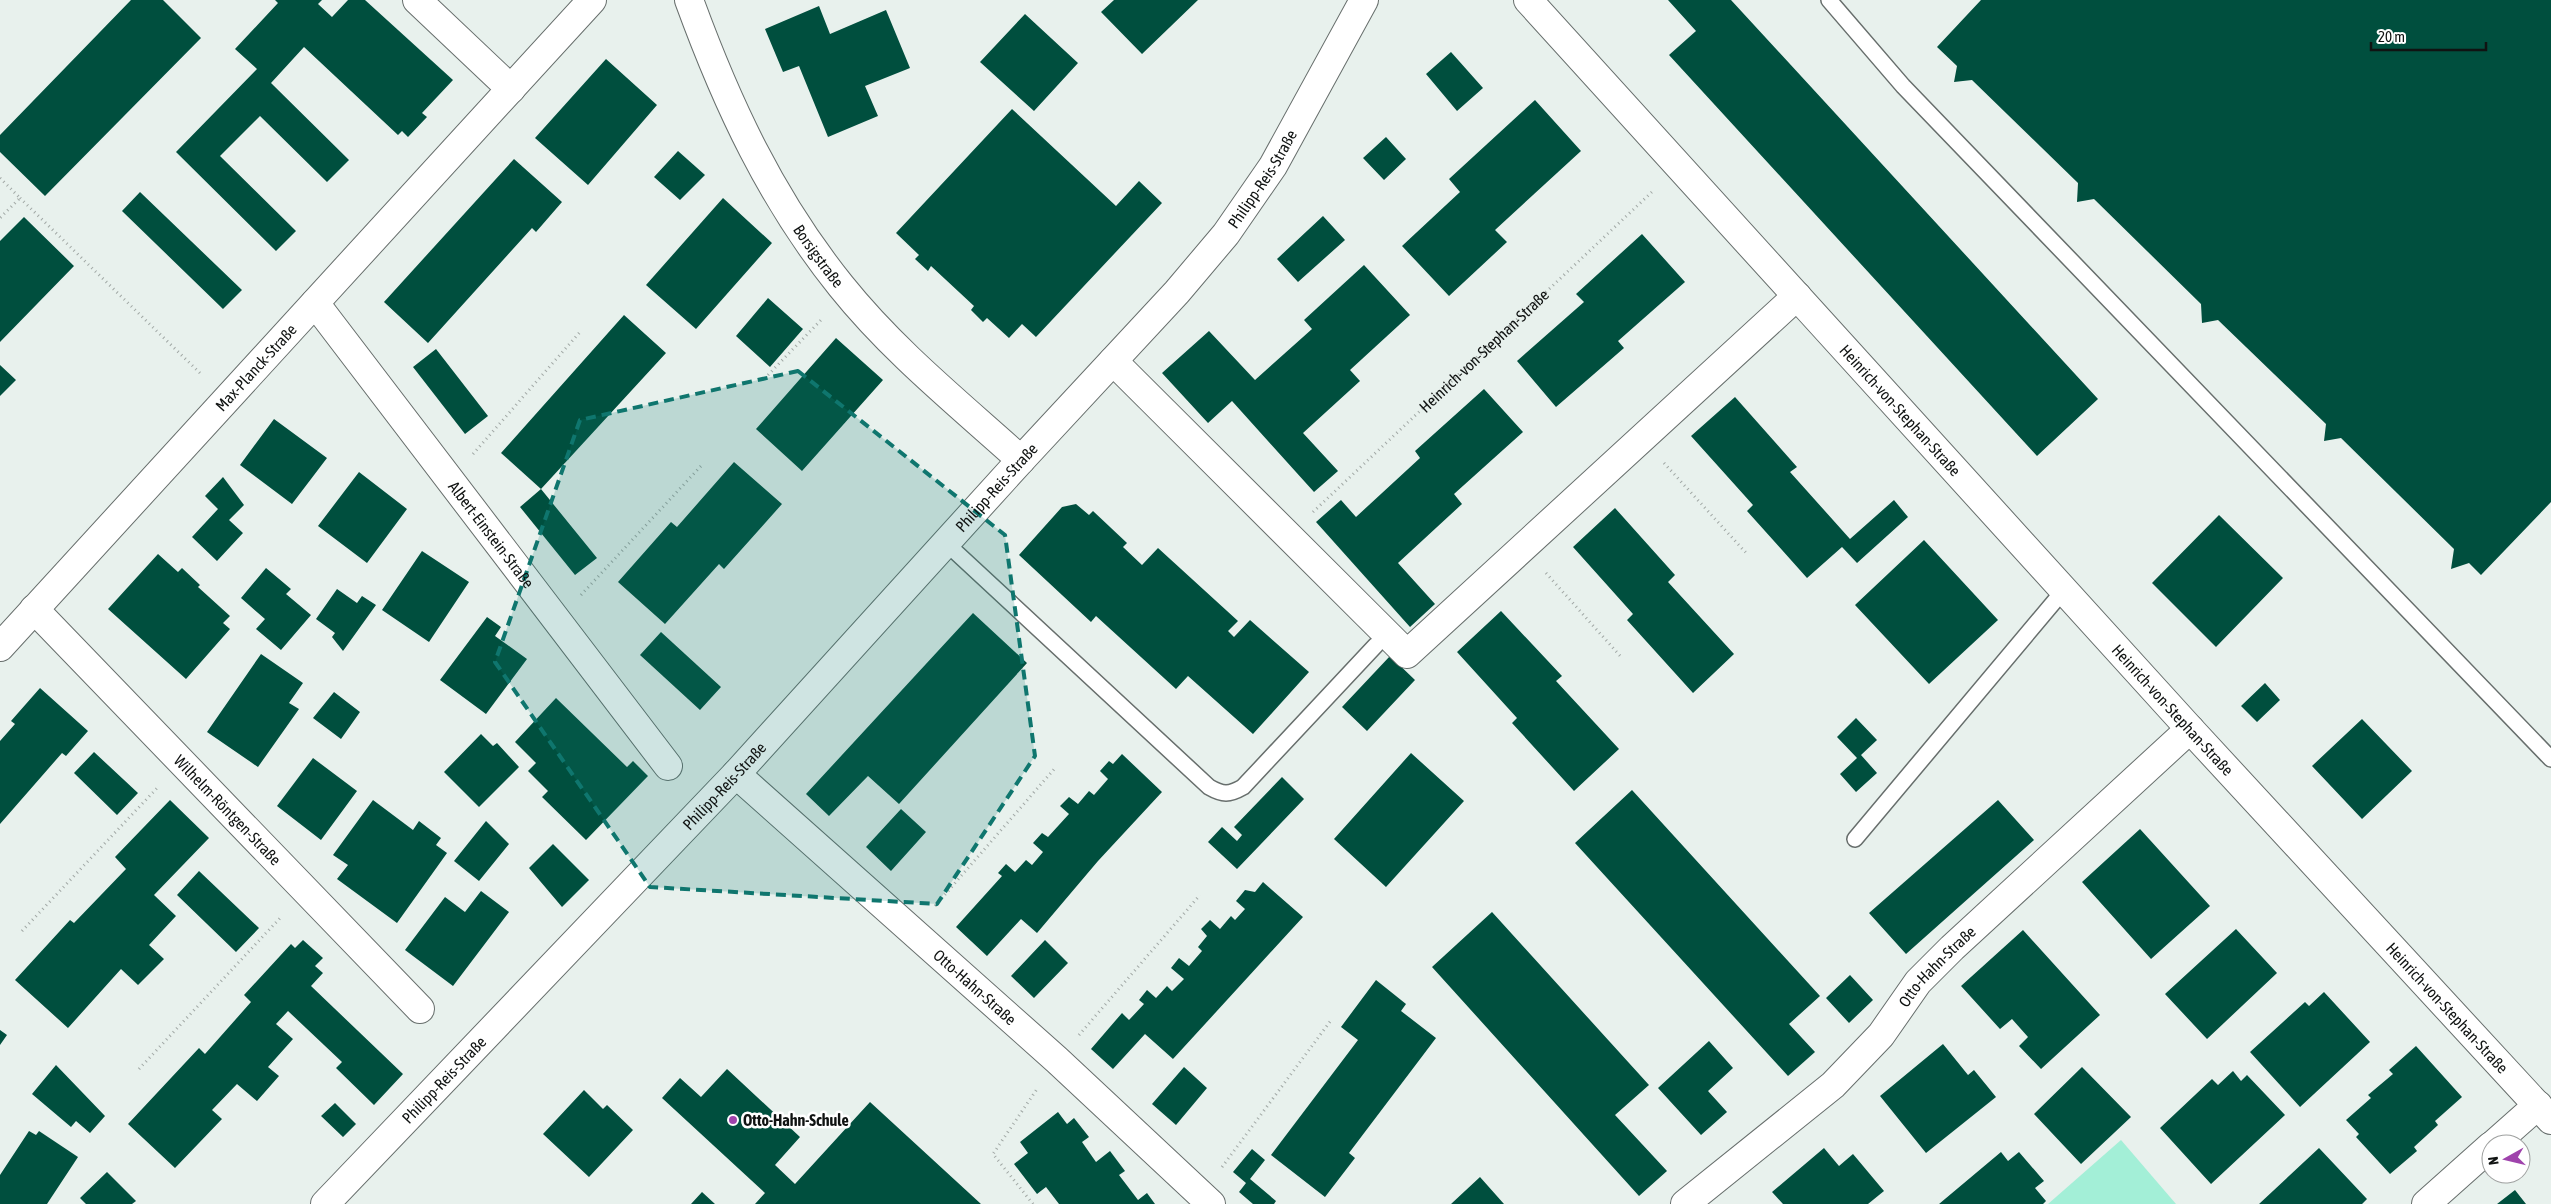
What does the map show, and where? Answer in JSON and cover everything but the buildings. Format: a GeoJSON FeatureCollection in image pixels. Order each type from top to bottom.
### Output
{"type":"FeatureCollection","features":[{"type":"Feature","properties":{"kind":"street"},"geometry":{"type":"LineString","coordinates":[[417,0],[511,89]]}},
{"type":"Feature","properties":{"kind":"street","name":"Max-Planck-Straße"},"geometry":{"type":"LineString","coordinates":[[0,647],[592,0]]}},
{"type":"Feature","properties":{"kind":"street","name":"Borsigstraße"},"geometry":{"type":"LineString","coordinates":[[689,0],[710,56],[745,137],[779,199],[847,293],[911,361],[1021,460]]}},
{"type":"Feature","properties":{"kind":"street","name":"Philipp-Reis-Straße"},"geometry":{"type":"LineString","coordinates":[[325,1204],[736,774],[1021,460],[1177,292],[1226,234],[1254,196],[1298,125],[1364,0]]}},
{"type":"Feature","properties":{"kind":"street","name":"Heinrich-von-Stephan-Straße"},"geometry":{"type":"LineString","coordinates":[[1528,0],[1680,165],[2190,729],[2544,1112]]}},
{"type":"Feature","properties":{"kind":"street"},"geometry":{"type":"LineString","coordinates":[[1113,361],[1407,654],[1797,296]]}},
{"type":"Feature","properties":{"kind":"street","name":"Albert-Einstein-Straße"},"geometry":{"type":"LineString","coordinates":[[315,303],[668,766]]}},
{"type":"Feature","properties":{"kind":"street","name":"Wilhelm-Röntgen-Straße"},"geometry":{"type":"LineString","coordinates":[[34,609],[420,1009]]}},
{"type":"Feature","properties":{"kind":"street","name":"Otto-Hahn-Straße"},"geometry":{"type":"LineString","coordinates":[[1685,1204],[1833,1085],[1881,1035],[1918,982],[1952,948],[2190,729]]}},
{"type":"Feature","properties":{"kind":"street","name":"Otto-Hahn-Straße"},"geometry":{"type":"LineString","coordinates":[[736,774],[1057,1060],[1206,1200]]}},
{"type":"Feature","properties":{"kind":"street"},"geometry":{"type":"LineString","coordinates":[[2509,1134],[2544,1112]]}},
{"type":"Feature","properties":{"kind":"street"},"geometry":{"type":"LineString","coordinates":[[2426,1204],[2481,1155]]}},
{"type":"Feature","properties":{"kind":"lane"},"geometry":{"type":"LineString","coordinates":[[1828,0],[1902,86],[2551,758]]}},
{"type":"Feature","properties":{"kind":"lane"},"geometry":{"type":"LineString","coordinates":[[946,543],[1202,780],[1219,793],[1232,794],[1242,787],[1376,645]]}},
{"type":"Feature","properties":{"kind":"lane"},"geometry":{"type":"LineString","coordinates":[[1855,838],[2064,590]]}},
{"type":"Feature","properties":{"kind":"path","name":"Heinrich-von-Stephan-Straße"},"geometry":{"type":"LineString","coordinates":[[1288,536],[1680,165]]}},
{"type":"Feature","properties":{"kind":"path"},"geometry":{"type":"LineString","coordinates":[[0,178],[227,400]]}},
{"type":"Feature","properties":{"kind":"path"},"geometry":{"type":"LineString","coordinates":[[0,218],[20,198]]}},
{"type":"Feature","properties":{"kind":"path"},"geometry":{"type":"LineString","coordinates":[[768,375],[847,293]]}},
{"type":"Feature","properties":{"kind":"path"},"geometry":{"type":"LineString","coordinates":[[450,480],[580,332]]}},
{"type":"Feature","properties":{"kind":"path"},"geometry":{"type":"LineString","coordinates":[[1642,438],[1748,556]]}},
{"type":"Feature","properties":{"kind":"path"},"geometry":{"type":"LineString","coordinates":[[557,621],[702,466]]}},
{"type":"Feature","properties":{"kind":"path"},"geometry":{"type":"LineString","coordinates":[[1522,548],[1622,658]]}},
{"type":"Feature","properties":{"kind":"path"},"geometry":{"type":"LineString","coordinates":[[22,931],[182,762]]}},
{"type":"Feature","properties":{"kind":"path"},"geometry":{"type":"LineString","coordinates":[[912,932],[1056,767]]}},
{"type":"Feature","properties":{"kind":"path"},"geometry":{"type":"LineString","coordinates":[[139,1069],[306,891]]}},
{"type":"Feature","properties":{"kind":"path"},"geometry":{"type":"LineString","coordinates":[[1032,1204],[993,1154],[1057,1060],[1200,895]]}},
{"type":"Feature","properties":{"kind":"path"},"geometry":{"type":"LineString","coordinates":[[1206,1200],[1332,1019]]}},
{"type":"Feature","properties":{"kind":"highlighted area"},"geometry":{"type":"Polygon","coordinates":[[[798,371],[1005,535],[1035,756],[937,904],[650,887],[495,662],[580,420],[798,371]]]}},
{"type":"Feature","properties":{"kind":"green space"},"geometry":{"type":"Polygon","coordinates":[[[2121,1140],[2176,1204],[2048,1204],[2121,1140]]]}},
{"type":"Feature","properties":{"kind":"place","name":"Otto-Hahn-Schule"},"geometry":{"type":"Point","coordinates":[733,1120]}}]}
